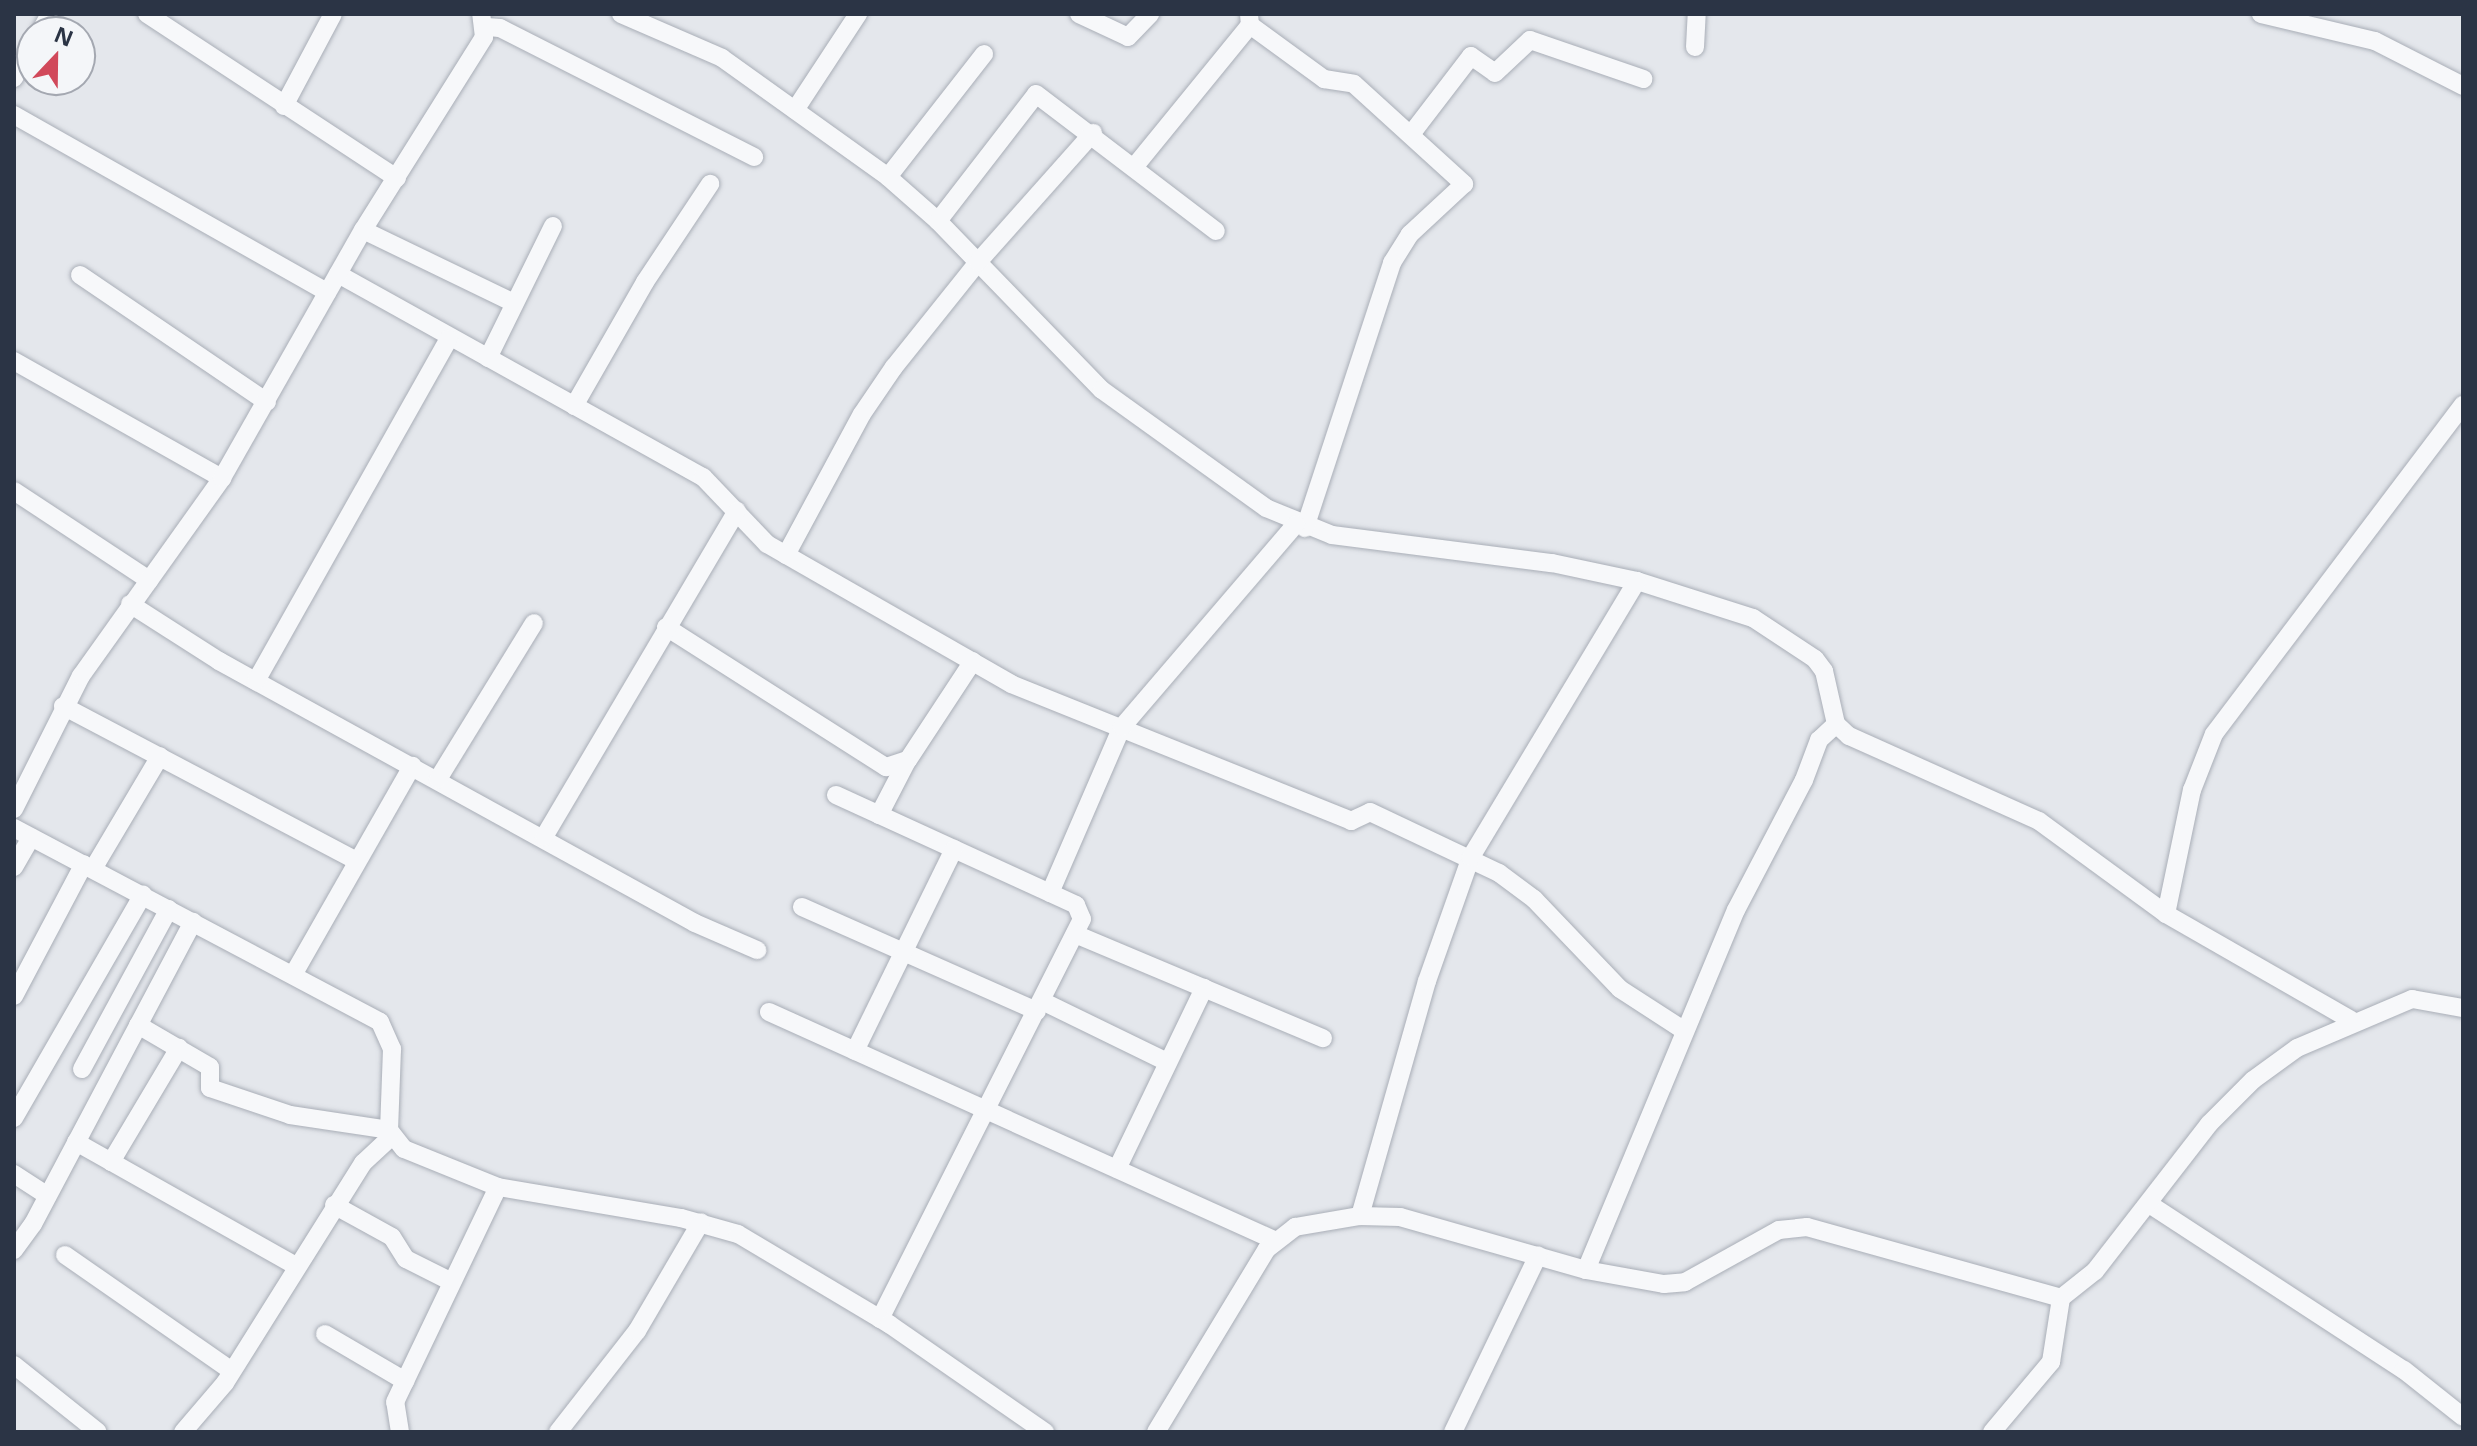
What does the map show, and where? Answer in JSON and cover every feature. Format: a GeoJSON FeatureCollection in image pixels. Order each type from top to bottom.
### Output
{"type":"FeatureCollection","features":[{"type":"Feature","properties":{"kind":"street"},"geometry":{"type":"LineString","coordinates":[[147,14],[397,178]]}},
{"type":"Feature","properties":{"kind":"street"},"geometry":{"type":"LineString","coordinates":[[284,106],[333,14]]}},
{"type":"Feature","properties":{"kind":"street"},"geometry":{"type":"LineString","coordinates":[[795,110],[858,14]]}},
{"type":"Feature","properties":{"kind":"street"},"geometry":{"type":"LineString","coordinates":[[1079,14],[1128,37],[1150,14]]}},
{"type":"Feature","properties":{"kind":"street"},"geometry":{"type":"LineString","coordinates":[[1695,47],[1697,14]]}},
{"type":"Feature","properties":{"kind":"street"},"geometry":{"type":"LineString","coordinates":[[2261,14],[2375,41],[2463,86]]}},
{"type":"Feature","properties":{"kind":"street"},"geometry":{"type":"LineString","coordinates":[[626,15],[697,43],[888,177],[938,221],[1102,390],[1245,495],[1301,526],[1358,540],[1552,563],[1637,581],[1745,615],[1803,647],[1824,671],[1836,724],[1916,768],[2039,821],[2166,914],[2351,1020]]}},
{"type":"Feature","properties":{"kind":"street"},"geometry":{"type":"LineString","coordinates":[[14,809],[63,706],[130,604],[222,478],[363,230],[397,178],[484,20],[754,157]]}},
{"type":"Feature","properties":{"kind":"street"},"geometry":{"type":"LineString","coordinates":[[1050,893],[1122,727],[1301,526],[1392,263],[1410,234],[1464,184],[1412,133],[1354,84],[1324,79],[1250,20],[1135,166]]}},
{"type":"Feature","properties":{"kind":"street"},"geometry":{"type":"LineString","coordinates":[[1412,133],[1471,56],[1495,73],[1530,40],[1643,79]]}},
{"type":"Feature","properties":{"kind":"street"},"geometry":{"type":"LineString","coordinates":[[888,177],[984,54]]}},
{"type":"Feature","properties":{"kind":"street"},"geometry":{"type":"LineString","coordinates":[[938,221],[1033,95],[1044,96],[1216,231]]}},
{"type":"Feature","properties":{"kind":"street"},"geometry":{"type":"LineString","coordinates":[[14,115],[327,292]]}},
{"type":"Feature","properties":{"kind":"street"},"geometry":{"type":"LineString","coordinates":[[786,555],[862,414],[978,262],[1093,133]]}},
{"type":"Feature","properties":{"kind":"street"},"geometry":{"type":"LineString","coordinates":[[574,406],[645,282],[710,184]]}},
{"type":"Feature","properties":{"kind":"street"},"geometry":{"type":"LineString","coordinates":[[488,358],[553,226]]}},
{"type":"Feature","properties":{"kind":"street"},"geometry":{"type":"LineString","coordinates":[[363,230],[514,303]]}},
{"type":"Feature","properties":{"kind":"street"},"geometry":{"type":"LineString","coordinates":[[338,274],[449,339],[703,477],[737,511],[755,535],[1011,684],[1351,821],[1370,812],[1471,857],[1534,899],[1620,989],[1685,1031]]}},
{"type":"Feature","properties":{"kind":"street"},"geometry":{"type":"LineString","coordinates":[[80,275],[267,402]]}},
{"type":"Feature","properties":{"kind":"street"},"geometry":{"type":"LineString","coordinates":[[256,681],[449,339]]}},
{"type":"Feature","properties":{"kind":"street"},"geometry":{"type":"LineString","coordinates":[[14,361],[222,478]]}},
{"type":"Feature","properties":{"kind":"street"},"geometry":{"type":"LineString","coordinates":[[2166,914],[2185,818],[2214,734],[2463,405]]}},
{"type":"Feature","properties":{"kind":"street"},"geometry":{"type":"LineString","coordinates":[[14,491],[149,580]]}},
{"type":"Feature","properties":{"kind":"street"},"geometry":{"type":"LineString","coordinates":[[544,837],[737,511]]}},
{"type":"Feature","properties":{"kind":"street"},"geometry":{"type":"LineString","coordinates":[[1360,1216],[1427,981],[1471,857],[1637,581]]}},
{"type":"Feature","properties":{"kind":"street"},"geometry":{"type":"LineString","coordinates":[[130,604],[256,681],[544,837],[695,923],[757,950]]}},
{"type":"Feature","properties":{"kind":"street"},"geometry":{"type":"LineString","coordinates":[[438,779],[534,623]]}},
{"type":"Feature","properties":{"kind":"street"},"geometry":{"type":"LineString","coordinates":[[666,627],[864,757],[886,767],[908,760]]}},
{"type":"Feature","properties":{"kind":"street"},"geometry":{"type":"LineString","coordinates":[[879,815],[908,760],[973,661]]}},
{"type":"Feature","properties":{"kind":"street"},"geometry":{"type":"LineString","coordinates":[[63,706],[357,861]]}},
{"type":"Feature","properties":{"kind":"street"},"geometry":{"type":"LineString","coordinates":[[1586,1270],[1749,881],[1804,780],[1819,740],[1836,724]]}},
{"type":"Feature","properties":{"kind":"street"},"geometry":{"type":"LineString","coordinates":[[14,996],[88,866],[160,756]]}},
{"type":"Feature","properties":{"kind":"street"},"geometry":{"type":"LineString","coordinates":[[293,975],[412,766]]}},
{"type":"Feature","properties":{"kind":"street"},"geometry":{"type":"LineString","coordinates":[[836,795],[1050,893],[1081,911],[1075,934],[989,1111],[880,1319]]}},
{"type":"Feature","properties":{"kind":"street"},"geometry":{"type":"LineString","coordinates":[[14,867],[22,832],[374,1018],[386,1030],[392,1049],[390,1133],[370,1154],[294,1265],[232,1371],[183,1432]]}},
{"type":"Feature","properties":{"kind":"street"},"geometry":{"type":"LineString","coordinates":[[855,1051],[954,849]]}},
{"type":"Feature","properties":{"kind":"street"},"geometry":{"type":"LineString","coordinates":[[14,1118],[143,895]]}},
{"type":"Feature","properties":{"kind":"street"},"geometry":{"type":"LineString","coordinates":[[802,907],[1167,1062]]}},
{"type":"Feature","properties":{"kind":"street"},"geometry":{"type":"LineString","coordinates":[[82,1069],[169,909]]}},
{"type":"Feature","properties":{"kind":"street"},"geometry":{"type":"LineString","coordinates":[[14,1250],[48,1196],[193,922]]}},
{"type":"Feature","properties":{"kind":"street"},"geometry":{"type":"LineString","coordinates":[[1075,934],[1323,1038]]}},
{"type":"Feature","properties":{"kind":"street"},"geometry":{"type":"LineString","coordinates":[[1117,1169],[1204,988]]}},
{"type":"Feature","properties":{"kind":"street"},"geometry":{"type":"LineString","coordinates":[[1992,1432],[2051,1362],[2061,1298],[2095,1271],[2149,1204],[2185,1152],[2253,1080],[2297,1048],[2351,1020],[2412,999],[2463,1008]]}},
{"type":"Feature","properties":{"kind":"street"},"geometry":{"type":"LineString","coordinates":[[769,1012],[1274,1240]]}},
{"type":"Feature","properties":{"kind":"street"},"geometry":{"type":"LineString","coordinates":[[138,1025],[213,1070],[210,1088],[290,1115],[390,1133],[404,1149],[498,1187],[701,1222],[738,1234],[880,1319],[1045,1432]]}},
{"type":"Feature","properties":{"kind":"street"},"geometry":{"type":"LineString","coordinates":[[111,1162],[179,1048]]}},
{"type":"Feature","properties":{"kind":"street"},"geometry":{"type":"LineString","coordinates":[[76,1142],[294,1265]]}},
{"type":"Feature","properties":{"kind":"street"},"geometry":{"type":"LineString","coordinates":[[14,1174],[48,1196]]}},
{"type":"Feature","properties":{"kind":"street"},"geometry":{"type":"LineString","coordinates":[[400,1432],[392,1409],[498,1187]]}},
{"type":"Feature","properties":{"kind":"street"},"geometry":{"type":"LineString","coordinates":[[2149,1204],[2404,1370],[2463,1417]]}},
{"type":"Feature","properties":{"kind":"street"},"geometry":{"type":"LineString","coordinates":[[334,1205],[392,1237],[406,1259],[452,1282]]}},
{"type":"Feature","properties":{"kind":"street"},"geometry":{"type":"LineString","coordinates":[[1156,1432],[1274,1240],[1295,1227],[1360,1216],[1429,1222],[1628,1280],[1685,1282],[1758,1239],[1807,1227],[2061,1298]]}},
{"type":"Feature","properties":{"kind":"street"},"geometry":{"type":"LineString","coordinates":[[558,1432],[637,1331],[701,1222]]}},
{"type":"Feature","properties":{"kind":"street"},"geometry":{"type":"LineString","coordinates":[[65,1255],[232,1371]]}},
{"type":"Feature","properties":{"kind":"street"},"geometry":{"type":"LineString","coordinates":[[1453,1432],[1538,1255]]}},
{"type":"Feature","properties":{"kind":"street"},"geometry":{"type":"LineString","coordinates":[[325,1334],[405,1381]]}},
{"type":"Feature","properties":{"kind":"street"},"geometry":{"type":"LineString","coordinates":[[14,1365],[98,1432]]}}]}
